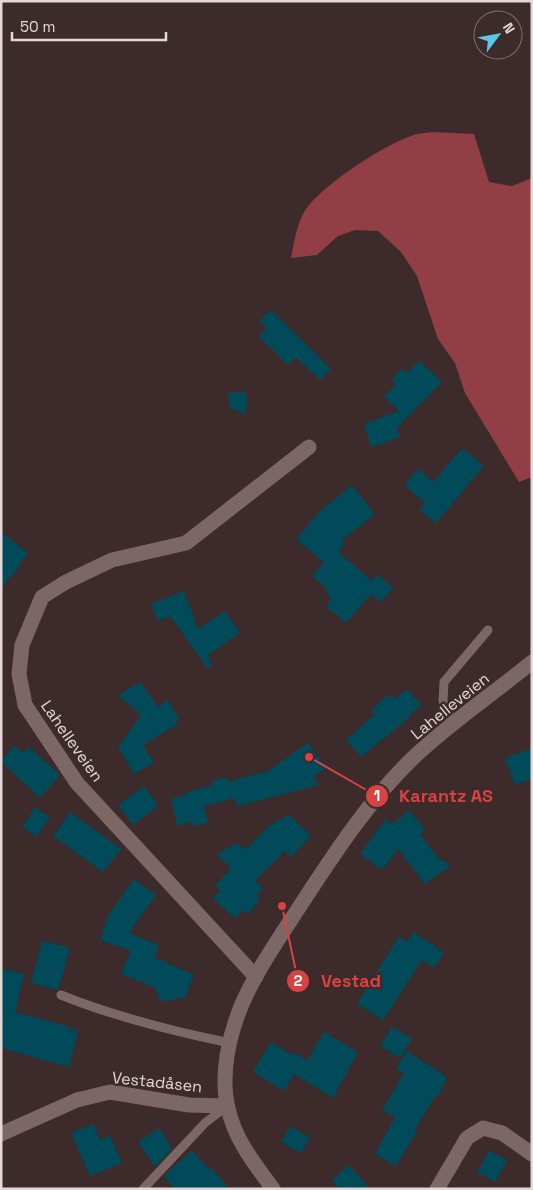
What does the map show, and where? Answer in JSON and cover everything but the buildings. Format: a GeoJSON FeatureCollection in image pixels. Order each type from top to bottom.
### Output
{"type":"FeatureCollection","features":[{"type":"Feature","properties":{"kind":"street","name":"Lahelleveien"},"geometry":{"type":"LineString","coordinates":[[256,976],[77,783],[25,705],[19,674],[22,645],[42,597],[66,582],[112,560],[186,542],[309,447]]}},
{"type":"Feature","properties":{"kind":"street","name":"Lahelleveien"},"geometry":{"type":"LineString","coordinates":[[274,1189],[235,1135],[227,1106],[225,1083],[230,1043],[242,1005],[256,976],[343,840],[381,792],[414,757],[453,723],[532,662]]}},
{"type":"Feature","properties":{"kind":"street","name":"Vestadåsen"},"geometry":{"type":"LineString","coordinates":[[1,1134],[77,1100],[110,1092],[189,1105],[227,1106]]}},
{"type":"Feature","properties":{"kind":"street"},"geometry":{"type":"LineString","coordinates":[[437,1189],[467,1138],[483,1128],[502,1133],[532,1154]]}},
{"type":"Feature","properties":{"kind":"lane"},"geometry":{"type":"LineString","coordinates":[[453,723],[443,700],[444,682],[488,630]]}},
{"type":"Feature","properties":{"kind":"lane"},"geometry":{"type":"LineString","coordinates":[[60,995],[102,1012],[230,1043]]}},
{"type":"Feature","properties":{"kind":"lane"},"geometry":{"type":"LineString","coordinates":[[143,1189],[205,1123],[227,1106]]}},
{"type":"Feature","properties":{"kind":"shaded area"},"geometry":{"type":"Polygon","coordinates":[[[433,132],[474,134],[489,182],[512,186],[532,178],[532,477],[519,482],[465,393],[455,363],[438,339],[417,276],[401,252],[378,231],[355,230],[338,236],[317,255],[291,258],[297,230],[303,214],[323,192],[353,168],[387,147],[414,135],[433,132]]]}},
{"type":"Feature","properties":{"kind":"place","name":"Karantz AS"},"geometry":{"type":"Point","coordinates":[309,757]}},
{"type":"Feature","properties":{"kind":"place","name":"Vestad"},"geometry":{"type":"Point","coordinates":[282,906]}}]}
